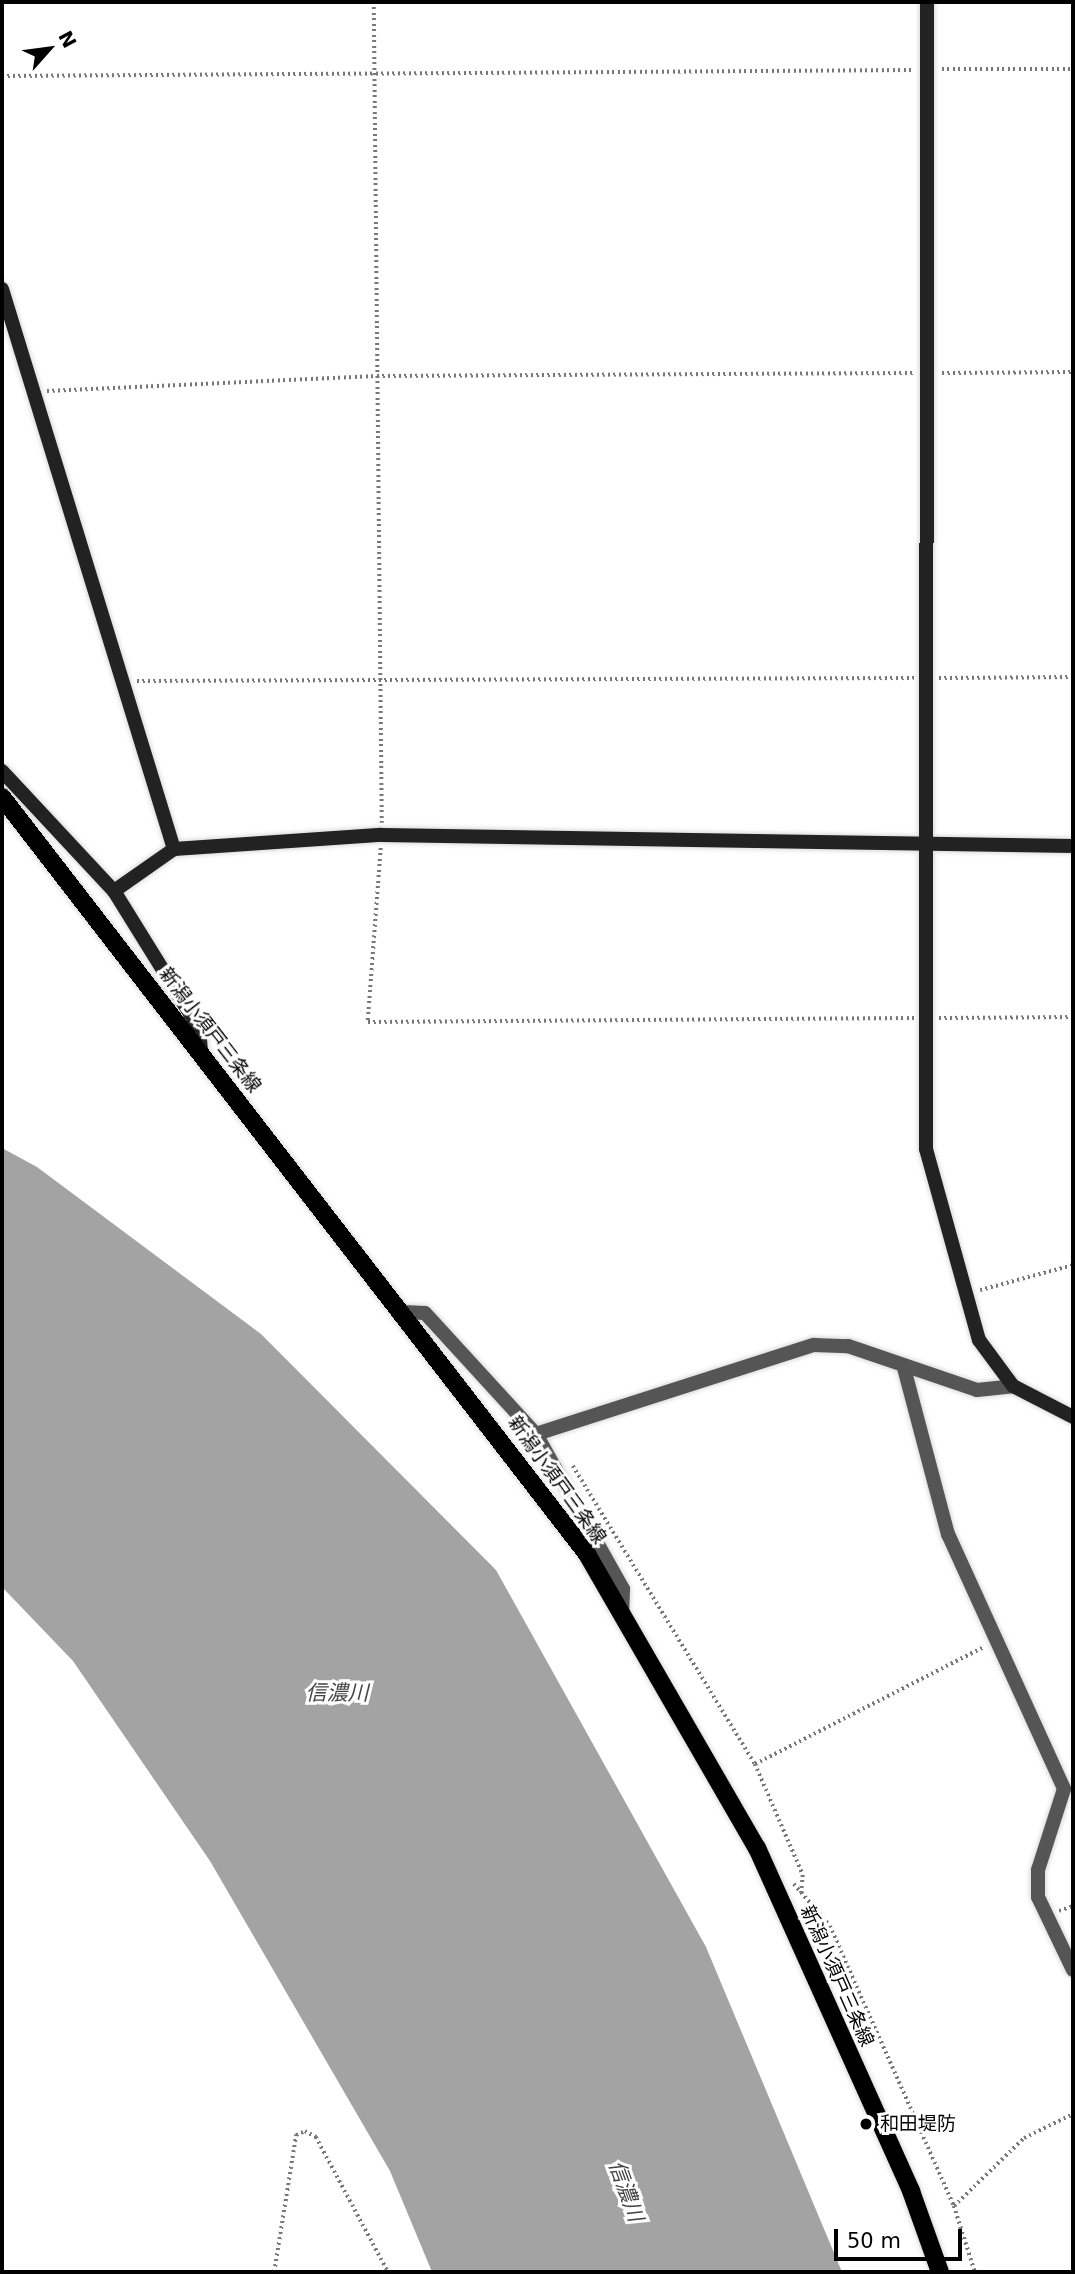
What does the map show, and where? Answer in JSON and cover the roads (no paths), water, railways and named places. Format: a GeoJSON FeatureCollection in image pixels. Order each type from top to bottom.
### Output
{"type":"FeatureCollection","features":[{"type":"Feature","properties":{"kind":"main road","name":"新潟小須戸三条線"},"geometry":{"type":"LineString","coordinates":[[2,797],[404,1312],[587,1554],[757,1848],[911,2191],[940,2272]]}},
{"type":"Feature","properties":{"kind":"street"},"geometry":{"type":"LineString","coordinates":[[927,2],[930,678],[924,1018],[926,1149],[964,1294],[979,1340],[1013,1386],[1073,1417]]}},
{"type":"Feature","properties":{"kind":"street"},"geometry":{"type":"LineString","coordinates":[[2,289],[174,849]]}},
{"type":"Feature","properties":{"kind":"street"},"geometry":{"type":"LineString","coordinates":[[2,771],[114,891],[199,1028],[201,1053]]}},
{"type":"Feature","properties":{"kind":"street"},"geometry":{"type":"LineString","coordinates":[[114,891],[174,849],[382,835],[927,847],[1073,846]]}},
{"type":"Feature","properties":{"kind":"street"},"geometry":{"type":"LineString","coordinates":[[404,1312],[425,1313],[536,1434],[623,1589],[622,1616]]}},
{"type":"Feature","properties":{"kind":"street"},"geometry":{"type":"LineString","coordinates":[[536,1434],[814,1345],[848,1346],[977,1390],[1013,1386]]}},
{"type":"Feature","properties":{"kind":"street"},"geometry":{"type":"LineString","coordinates":[[904,1367],[948,1534],[1000,1639],[1064,1789],[1038,1870],[1038,1898],[1073,1970]]}},
{"type":"Feature","properties":{"kind":"water","name":"信濃川"},"geometry":{"type":"Polygon","coordinates":[[[2,1148],[37,1167],[261,1334],[496,1570],[706,1947],[842,2272],[432,2272],[390,2171],[210,1861],[73,1661],[2,1587],[2,1148]]]}},
{"type":"Feature","properties":{"kind":"place","name":"和田堤防"},"geometry":{"type":"Point","coordinates":[866,2124]}}]}
